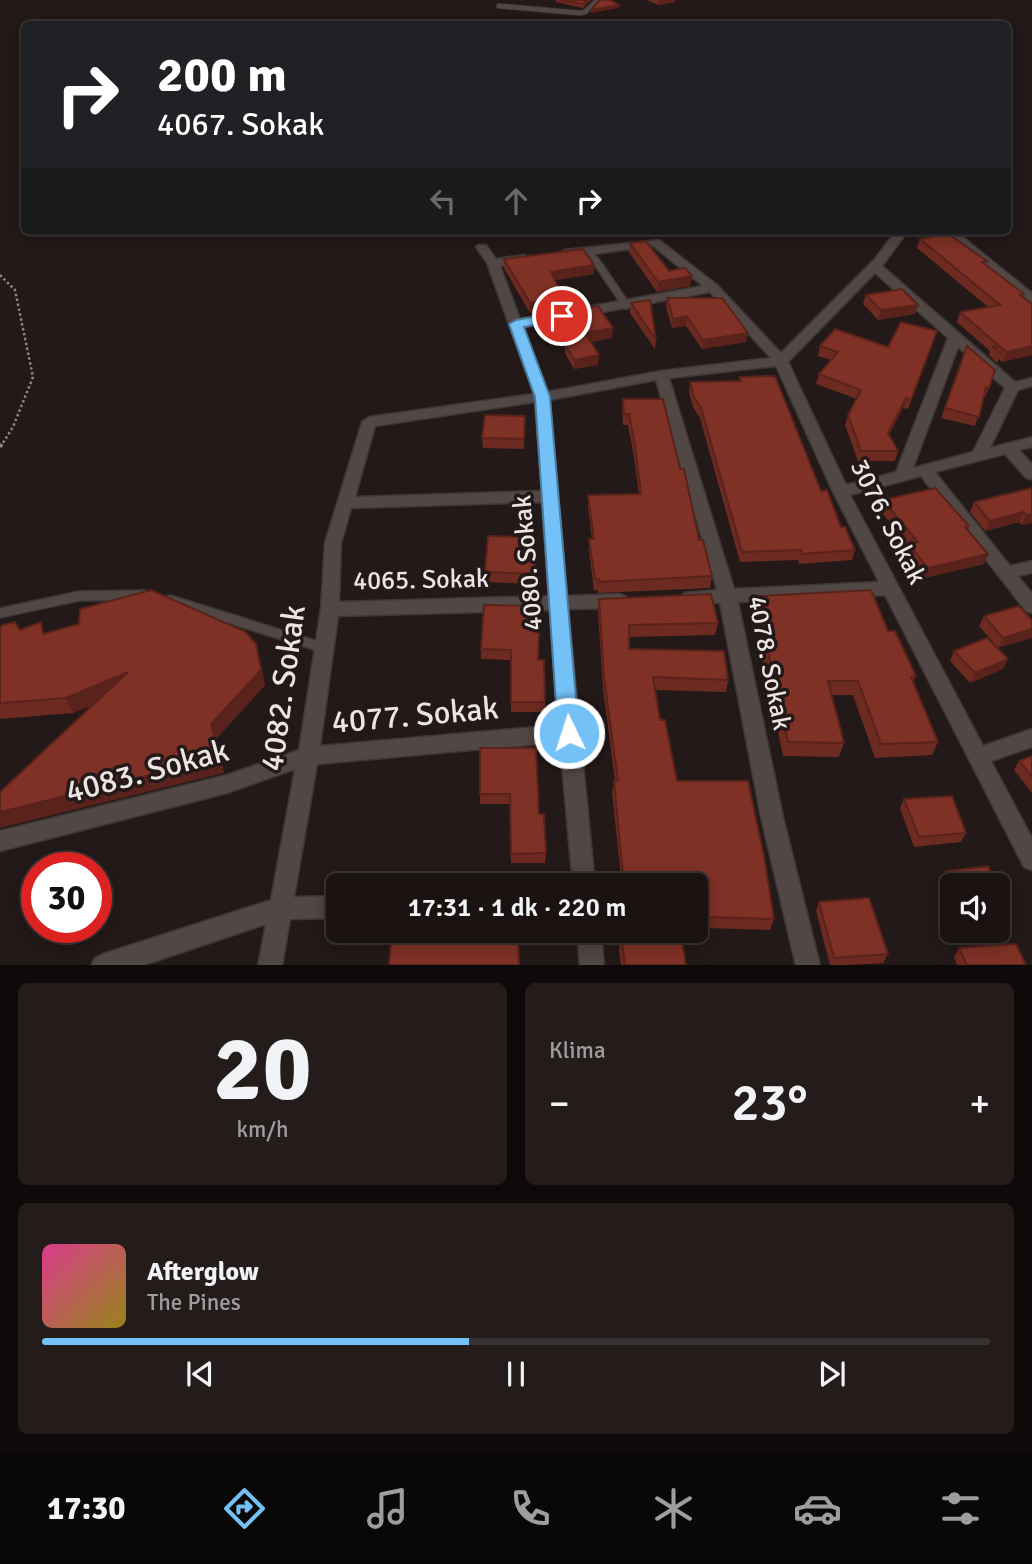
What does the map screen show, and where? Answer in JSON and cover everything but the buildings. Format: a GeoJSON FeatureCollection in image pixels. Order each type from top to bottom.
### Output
{"type":"FeatureCollection","features":[{"type":"Feature","properties":{"kind":"street"},"geometry":{"type":"LineString","coordinates":[[542,397],[661,375],[781,360],[875,266],[899,235]]}},
{"type":"Feature","properties":{"kind":"street"},"geometry":{"type":"LineString","coordinates":[[953,235],[1032,299]]}},
{"type":"Feature","properties":{"kind":"street","name":"3076. Sokak"},"geometry":{"type":"LineString","coordinates":[[589,251],[655,242],[713,288],[781,360],[841,492],[1032,860]]}},
{"type":"Feature","properties":{"kind":"street","name":"4080. Sokak"},"geometry":{"type":"LineString","coordinates":[[482,247],[493,263],[542,397],[583,873]]}},
{"type":"Feature","properties":{"kind":"street"},"geometry":{"type":"LineString","coordinates":[[548,256],[589,251]]}},
{"type":"Feature","properties":{"kind":"street"},"geometry":{"type":"LineString","coordinates":[[493,263],[534,258]]}},
{"type":"Feature","properties":{"kind":"street"},"geometry":{"type":"LineString","coordinates":[[875,266],[1012,387]]}},
{"type":"Feature","properties":{"kind":"street"},"geometry":{"type":"LineString","coordinates":[[516,324],[713,288]]}},
{"type":"Feature","properties":{"kind":"street"},"geometry":{"type":"LineString","coordinates":[[903,475],[955,338]]}},
{"type":"Feature","properties":{"kind":"street","name":"4078. Sokak"},"geometry":{"type":"LineString","coordinates":[[661,375],[727,594],[772,817],[808,965]]}},
{"type":"Feature","properties":{"kind":"street"},"geometry":{"type":"LineString","coordinates":[[1012,387],[1032,382]]}},
{"type":"Feature","properties":{"kind":"street"},"geometry":{"type":"LineString","coordinates":[[979,456],[1012,387]]}},
{"type":"Feature","properties":{"kind":"street","name":"4082. Sokak"},"geometry":{"type":"LineString","coordinates":[[270,965],[308,756],[330,609],[333,543],[369,422],[542,397]]}},
{"type":"Feature","properties":{"kind":"street"},"geometry":{"type":"LineString","coordinates":[[841,492],[1032,442]]}},
{"type":"Feature","properties":{"kind":"street"},"geometry":{"type":"LineString","coordinates":[[1009,449],[1032,474]]}},
{"type":"Feature","properties":{"kind":"street"},"geometry":{"type":"LineString","coordinates":[[925,470],[1032,606]]}},
{"type":"Feature","properties":{"kind":"street"},"geometry":{"type":"LineString","coordinates":[[344,503],[551,496]]}},
{"type":"Feature","properties":{"kind":"street"},"geometry":{"type":"LineString","coordinates":[[1006,573],[1032,567]]}},
{"type":"Feature","properties":{"kind":"street"},"geometry":{"type":"LineString","coordinates":[[676,599],[727,594],[890,588]]}},
{"type":"Feature","properties":{"kind":"street","name":"4065. Sokak"},"geometry":{"type":"LineString","coordinates":[[330,609],[637,601]]}},
{"type":"Feature","properties":{"kind":"street","name":"4077. Sokak"},"geometry":{"type":"LineString","coordinates":[[308,756],[569,733]]}},
{"type":"Feature","properties":{"kind":"street"},"geometry":{"type":"LineString","coordinates":[[979,756],[1032,738]]}},
{"type":"Feature","properties":{"kind":"street","name":"4083. Sokak"},"geometry":{"type":"LineString","coordinates":[[0,841],[227,784],[308,756]]}},
{"type":"Feature","properties":{"kind":"street"},"geometry":{"type":"LineString","coordinates":[[103,965],[280,908],[326,907]]}},
{"type":"Feature","properties":{"kind":"street"},"geometry":{"type":"LineString","coordinates":[[590,943],[592,965]]}},
{"type":"Feature","properties":{"kind":"lane"},"geometry":{"type":"LineString","coordinates":[[499,6],[580,13],[585,12],[597,0]]}},
{"type":"Feature","properties":{"kind":"lane"},"geometry":{"type":"LineString","coordinates":[[589,251],[626,305]]}},
{"type":"Feature","properties":{"kind":"lane"},"geometry":{"type":"LineString","coordinates":[[0,614],[89,595],[152,596]]}},
{"type":"Feature","properties":{"kind":"lane"},"geometry":{"type":"LineString","coordinates":[[164,598],[324,648]]}},
{"type":"Feature","properties":{"kind":"path"},"geometry":{"type":"LineString","coordinates":[[0,275],[15,290],[33,377],[13,427],[0,447]]}},
{"type":"Feature","properties":{"kind":"route"},"geometry":{"type":"LineString","coordinates":[[562,316],[516,324],[542,397],[569,733]]}}]}
